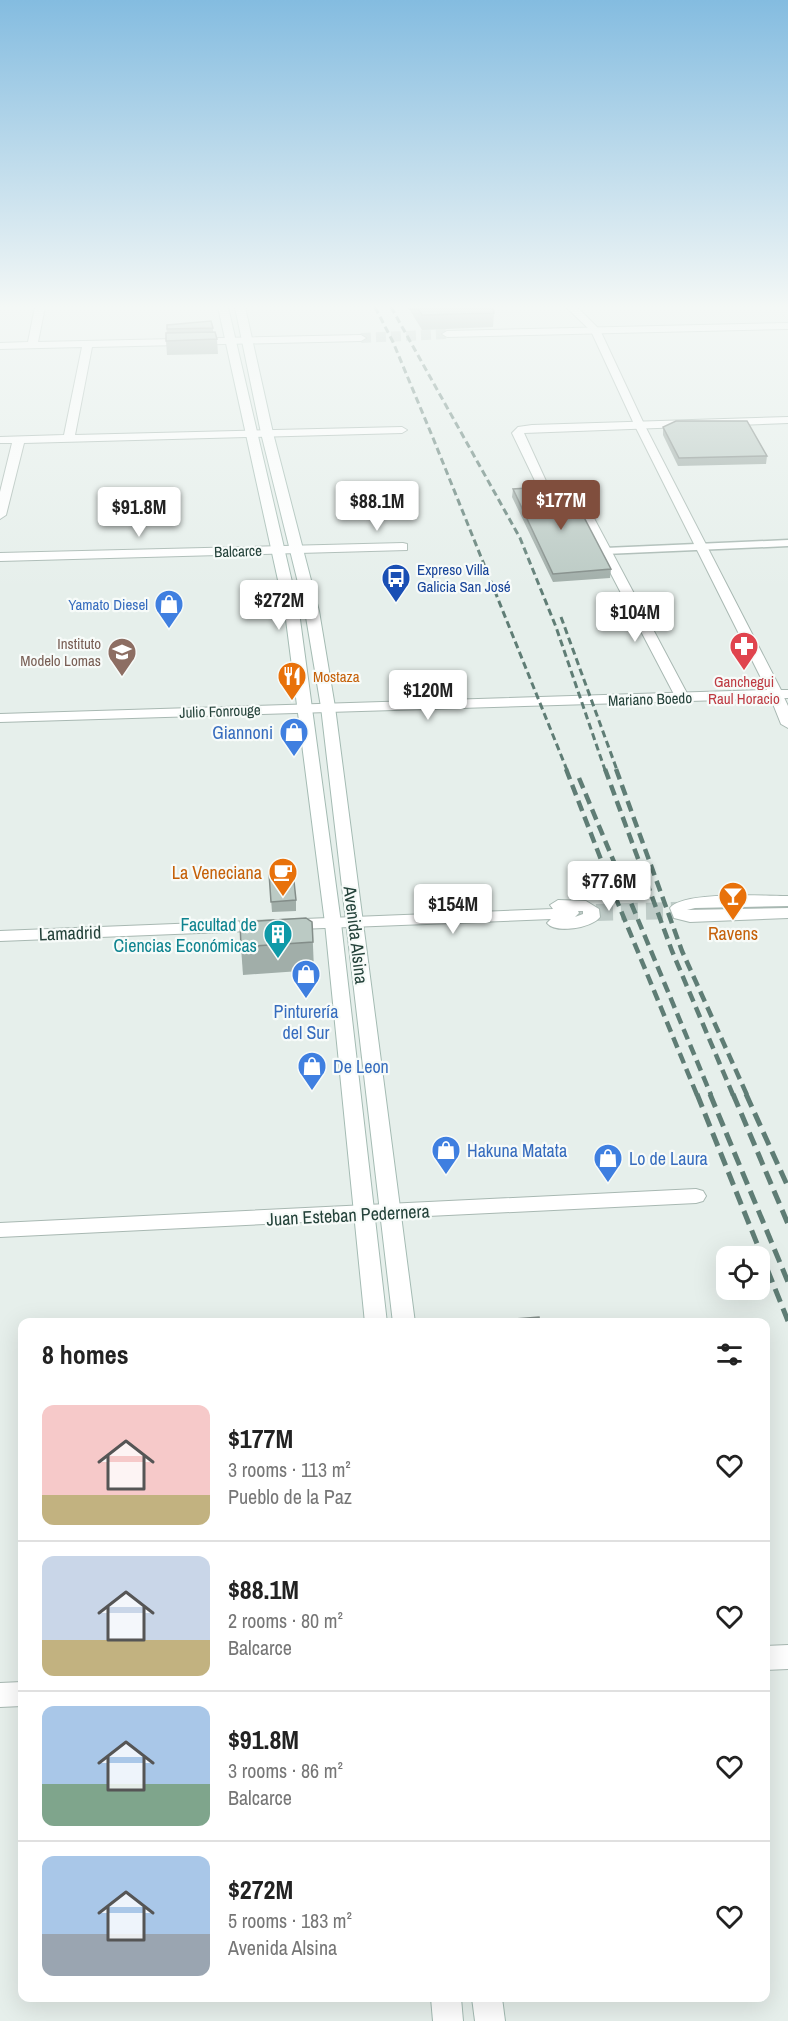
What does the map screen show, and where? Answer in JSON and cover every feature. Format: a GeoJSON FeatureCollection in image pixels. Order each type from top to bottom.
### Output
{"type":"FeatureCollection","features":[{"type":"Feature","properties":{"kind":"street"},"geometry":{"type":"LineString","coordinates":[[69,438],[76,401]]}},
{"type":"Feature","properties":{"kind":"street","name":"Avenida Alsina"},"geometry":{"type":"LineString","coordinates":[[244,401],[292,612],[306,708],[333,922],[375,1318]]}},
{"type":"Feature","properties":{"kind":"street","name":"Avenida Alsina"},"geometry":{"type":"LineString","coordinates":[[260,401],[312,611],[328,707],[403,1318]]}},
{"type":"Feature","properties":{"kind":"street"},"geometry":{"type":"LineString","coordinates":[[628,401],[702,546],[782,694],[788,724]]}},
{"type":"Feature","properties":{"kind":"street"},"geometry":{"type":"LineString","coordinates":[[683,699],[578,502],[541,483],[518,433],[522,429],[788,420]]}},
{"type":"Feature","properties":{"kind":"street"},"geometry":{"type":"LineString","coordinates":[[0,440],[402,430]]}},
{"type":"Feature","properties":{"kind":"street"},"geometry":{"type":"LineString","coordinates":[[0,515],[3,492],[19,440]]}},
{"type":"Feature","properties":{"kind":"street"},"geometry":{"type":"LineString","coordinates":[[605,551],[788,543]]}},
{"type":"Feature","properties":{"kind":"street","name":"Balcarce"},"geometry":{"type":"LineString","coordinates":[[0,557],[403,547]]}},
{"type":"Feature","properties":{"kind":"street","name":"Mariano Boedo"},"geometry":{"type":"LineString","coordinates":[[549,702],[782,694]]}},
{"type":"Feature","properties":{"kind":"street","name":"Julio Fonrouge"},"geometry":{"type":"LineString","coordinates":[[0,718],[549,702]]}},
{"type":"Feature","properties":{"kind":"street"},"geometry":{"type":"LineString","coordinates":[[788,901],[693,903],[678,908],[680,914],[690,917],[788,914]]}},
{"type":"Feature","properties":{"kind":"street","name":"Lamadrid"},"geometry":{"type":"LineString","coordinates":[[575,905],[591,909],[592,917],[579,922],[354,921],[575,905]]}},
{"type":"Feature","properties":{"kind":"street"},"geometry":{"type":"LineString","coordinates":[[693,910],[788,907]]}},
{"type":"Feature","properties":{"kind":"street","name":"Lamadrid"},"geometry":{"type":"LineString","coordinates":[[0,936],[571,914]]}},
{"type":"Feature","properties":{"kind":"street","name":"Juan Esteban Pedernera"},"geometry":{"type":"LineString","coordinates":[[0,1230],[390,1213],[696,1196]]}},
{"type":"Feature","properties":{"kind":"street"},"geometry":{"type":"LineString","coordinates":[[770,1658],[788,1657]]}},
{"type":"Feature","properties":{"kind":"street"},"geometry":{"type":"LineString","coordinates":[[0,1695],[18,1694]]}},
{"type":"Feature","properties":{"kind":"street"},"geometry":{"type":"LineString","coordinates":[[446,2002],[448,2021]]}},
{"type":"Feature","properties":{"kind":"street"},"geometry":{"type":"LineString","coordinates":[[488,2002],[490,2021]]}},
{"type":"Feature","properties":{"kind":"building"},"geometry":{"type":"Polygon","coordinates":[[[676,421],[747,421],[767,456],[679,458],[663,427],[676,421]]]}},
{"type":"Feature","properties":{"kind":"building"},"geometry":{"type":"Polygon","coordinates":[[[543,482],[575,500],[611,569],[553,574],[513,489],[543,487],[543,482]]]}},
{"type":"Feature","properties":{"kind":"building","name":"La Veneciana"},"geometry":{"type":"Polygon","coordinates":[[[293,872],[296,900],[271,902],[269,873],[293,872]]]}},
{"type":"Feature","properties":{"kind":"building"},"geometry":{"type":"Polygon","coordinates":[[[306,918],[312,922],[313,942],[241,947],[240,922],[306,918]]]}},
{"type":"Feature","properties":{"kind":"tunnel"},"geometry":{"type":"LineString","coordinates":[[571,913],[693,910]]}},
{"type":"Feature","properties":{"kind":"railway"},"geometry":{"type":"LineString","coordinates":[[418,401],[567,770]]}},
{"type":"Feature","properties":{"kind":"railway"},"geometry":{"type":"LineString","coordinates":[[444,401],[520,538],[556,627],[605,770]]}},
{"type":"Feature","properties":{"kind":"railway"},"geometry":{"type":"LineString","coordinates":[[561,617],[617,770]]}},
{"type":"Feature","properties":{"kind":"railway"},"geometry":{"type":"LineString","coordinates":[[566,769],[617,901],[697,1095]]}},
{"type":"Feature","properties":{"kind":"railway"},"geometry":{"type":"LineString","coordinates":[[605,769],[672,951],[733,1095]]}},
{"type":"Feature","properties":{"kind":"railway"},"geometry":{"type":"LineString","coordinates":[[616,769],[682,951],[747,1095]]}},
{"type":"Feature","properties":{"kind":"railway"},"geometry":{"type":"LineString","coordinates":[[579,778],[711,1095]]}},
{"type":"Feature","properties":{"kind":"railway"},"geometry":{"type":"LineString","coordinates":[[697,1094],[788,1321]]}},
{"type":"Feature","properties":{"kind":"railway"},"geometry":{"type":"LineString","coordinates":[[710,1094],[788,1282]]}},
{"type":"Feature","properties":{"kind":"railway"},"geometry":{"type":"LineString","coordinates":[[733,1094],[788,1224]]}},
{"type":"Feature","properties":{"kind":"railway"},"geometry":{"type":"LineString","coordinates":[[746,1094],[788,1187]]}},
{"type":"Feature","properties":{"kind":"place","name":"Expreso Villa Galicia San José"},"geometry":{"type":"Point","coordinates":[396,604]}},
{"type":"Feature","properties":{"kind":"place","name":"Yamato Diesel"},"geometry":{"type":"Point","coordinates":[169,630]}},
{"type":"Feature","properties":{"kind":"place","name":"Ganchegui Raul Horacio"},"geometry":{"type":"Point","coordinates":[744,672]}},
{"type":"Feature","properties":{"kind":"place","name":"Instituto Modelo Lomas"},"geometry":{"type":"Point","coordinates":[122,678]}},
{"type":"Feature","properties":{"kind":"place","name":"Mostaza"},"geometry":{"type":"Point","coordinates":[292,702]}},
{"type":"Feature","properties":{"kind":"place","name":"Giannoni"},"geometry":{"type":"Point","coordinates":[294,758]}},
{"type":"Feature","properties":{"kind":"place","name":"La Veneciana"},"geometry":{"type":"Point","coordinates":[283,898]}},
{"type":"Feature","properties":{"kind":"place","name":"Ravens"},"geometry":{"type":"Point","coordinates":[733,922]}},
{"type":"Feature","properties":{"kind":"place","name":"Facultad de Ciencias Económicas"},"geometry":{"type":"Point","coordinates":[278,960]}},
{"type":"Feature","properties":{"kind":"place","name":"Pinturería del Sur"},"geometry":{"type":"Point","coordinates":[306,1000]}},
{"type":"Feature","properties":{"kind":"place","name":"De Leon"},"geometry":{"type":"Point","coordinates":[312,1092]}},
{"type":"Feature","properties":{"kind":"place","name":"Hakuna Matata"},"geometry":{"type":"Point","coordinates":[446,1176]}},
{"type":"Feature","properties":{"kind":"place","name":"Lo de Laura"},"geometry":{"type":"Point","coordinates":[608,1184]}}]}
